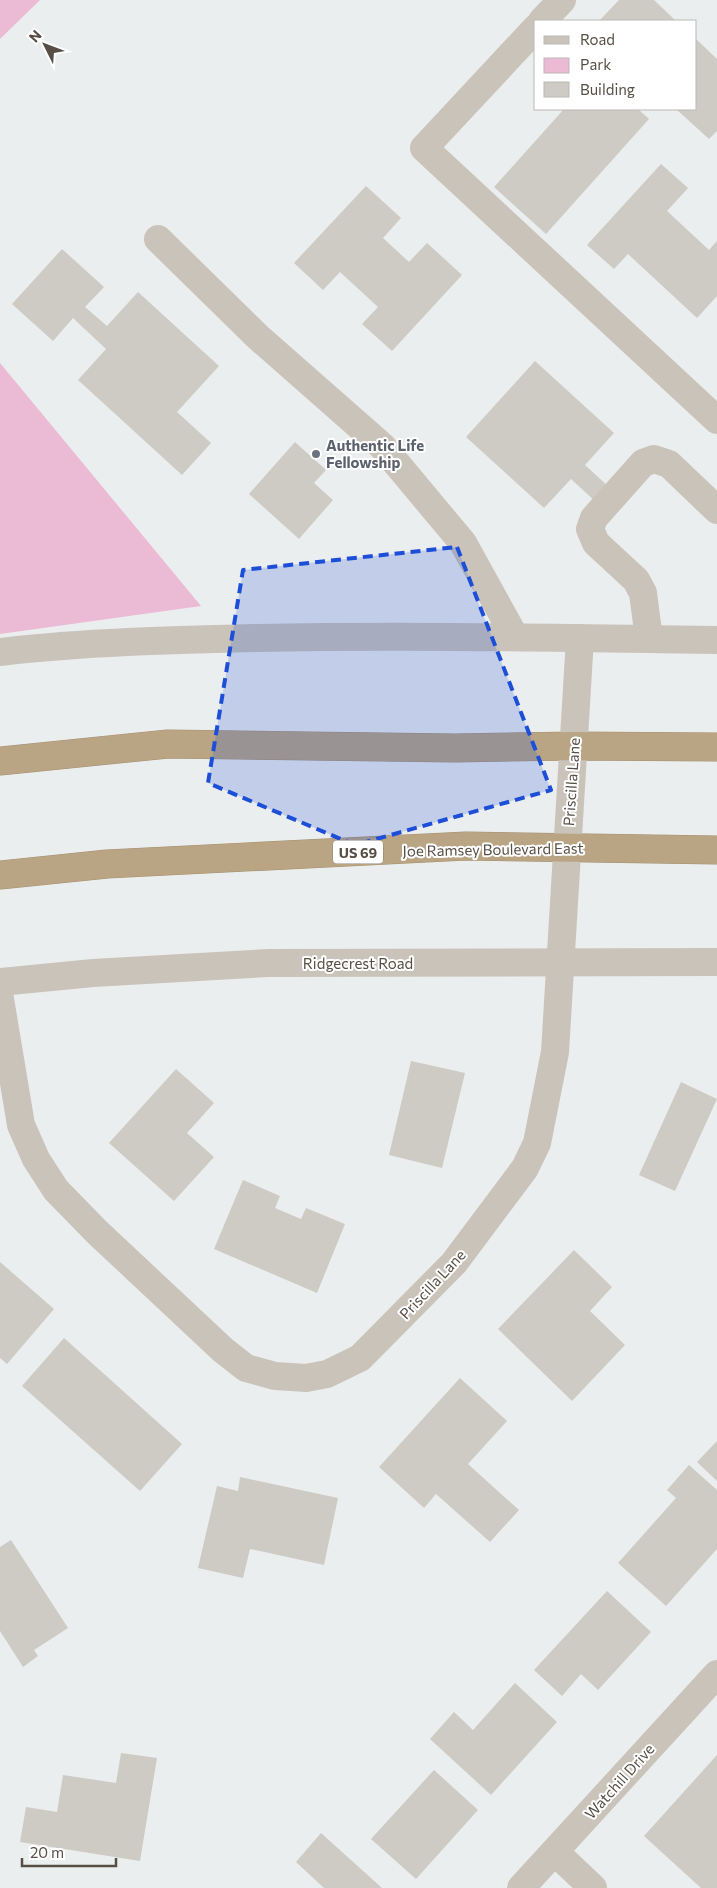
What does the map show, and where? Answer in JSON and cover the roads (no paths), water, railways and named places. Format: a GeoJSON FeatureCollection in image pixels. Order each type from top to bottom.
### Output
{"type":"FeatureCollection","features":[{"type":"Feature","properties":{"kind":"highway"},"geometry":{"type":"LineString","coordinates":[[0,761],[168,744],[445,748],[574,746],[717,747]]}},
{"type":"Feature","properties":{"kind":"highway","name":"Joe Ramsey Boulevard East"},"geometry":{"type":"LineString","coordinates":[[0,875],[107,864],[466,846],[717,850]]}},
{"type":"Feature","properties":{"kind":"street"},"geometry":{"type":"LineString","coordinates":[[543,20],[562,0]]}},
{"type":"Feature","properties":{"kind":"street"},"geometry":{"type":"LineString","coordinates":[[534,30],[424,148],[717,420]]}},
{"type":"Feature","properties":{"kind":"street"},"geometry":{"type":"LineString","coordinates":[[158,239],[258,338],[382,446],[463,543],[515,637]]}},
{"type":"Feature","properties":{"kind":"street"},"geometry":{"type":"LineString","coordinates":[[649,639],[643,594],[636,580],[596,543],[590,529],[594,518],[643,463],[654,459],[669,464],[717,510]]}},
{"type":"Feature","properties":{"kind":"street"},"geometry":{"type":"LineString","coordinates":[[0,652],[44,647],[152,640],[382,635],[717,640]]}},
{"type":"Feature","properties":{"kind":"street","name":"Priscilla Lane"},"geometry":{"type":"LineString","coordinates":[[0,999],[21,1125],[36,1159],[56,1190],[223,1350],[246,1368],[275,1376],[306,1378],[327,1374],[360,1358],[454,1263],[525,1168],[537,1143],[555,1052],[580,638]]}},
{"type":"Feature","properties":{"kind":"street","name":"Ridgecrest Road"},"geometry":{"type":"LineString","coordinates":[[0,982],[93,973],[269,963],[717,962]]}},
{"type":"Feature","properties":{"kind":"street","name":"Watchill Drive"},"geometry":{"type":"LineString","coordinates":[[522,1888],[717,1674]]}},
{"type":"Feature","properties":{"kind":"street"},"geometry":{"type":"LineString","coordinates":[[555,1852],[593,1888]]}},
{"type":"Feature","properties":{"kind":"place","name":"Authentic Life Fellowship"},"geometry":{"type":"Point","coordinates":[316,454]}}]}
